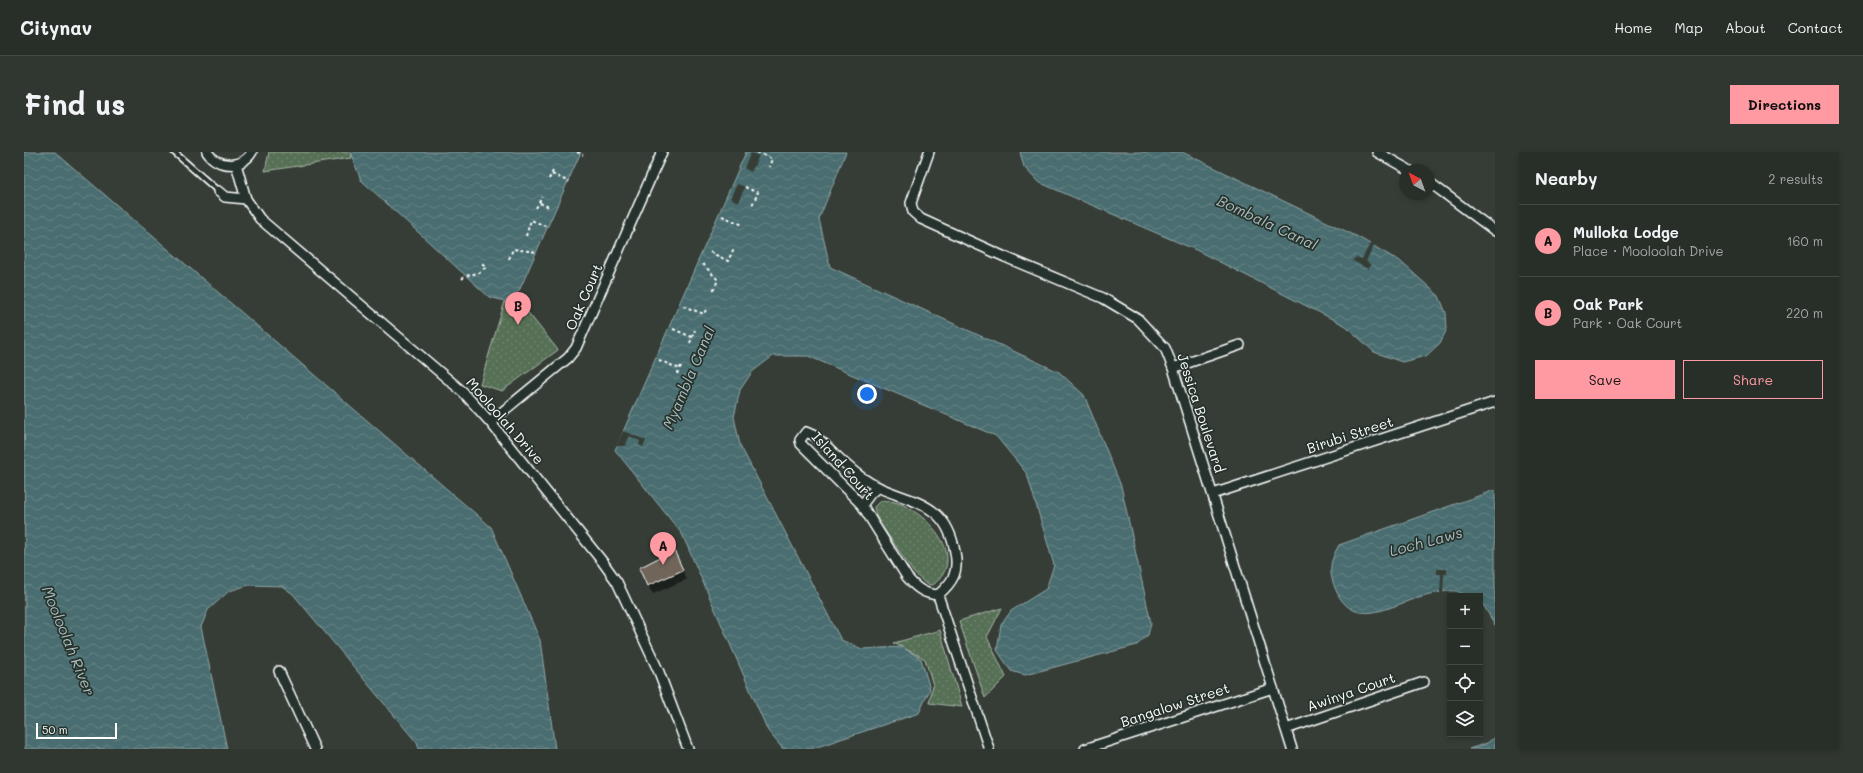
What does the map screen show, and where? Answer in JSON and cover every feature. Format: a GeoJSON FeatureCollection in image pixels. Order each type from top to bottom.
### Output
{"type":"FeatureCollection","features":[{"type":"Feature","properties":{"kind":"street"},"geometry":{"type":"LineString","coordinates":[[207,152],[218,162],[227,165],[236,164],[244,160],[252,152]]}},
{"type":"Feature","properties":{"kind":"street","name":"Oak Court"},"geometry":{"type":"LineString","coordinates":[[490,422],[568,358],[576,348],[662,152]]}},
{"type":"Feature","properties":{"kind":"street","name":"Jessica Boulevard"},"geometry":{"type":"LineString","coordinates":[[929,152],[911,203],[913,212],[921,219],[1005,258],[1103,298],[1138,319],[1165,348],[1173,368],[1213,494],[1292,749]]}},
{"type":"Feature","properties":{"kind":"street"},"geometry":{"type":"LineString","coordinates":[[1377,152],[1399,164]]}},
{"type":"Feature","properties":{"kind":"street","name":"Mooloolah Drive"},"geometry":{"type":"LineString","coordinates":[[236,164],[246,199],[260,219],[463,392],[490,422],[602,561],[617,582],[669,696],[688,749]]}},
{"type":"Feature","properties":{"kind":"street"},"geometry":{"type":"LineString","coordinates":[[1435,186],[1495,231]]}},
{"type":"Feature","properties":{"kind":"street"},"geometry":{"type":"LineString","coordinates":[[218,190],[226,197],[246,199]]}},
{"type":"Feature","properties":{"kind":"street"},"geometry":{"type":"LineString","coordinates":[[1173,368],[1240,345]]}},
{"type":"Feature","properties":{"kind":"street","name":"Birubi Street"},"geometry":{"type":"LineString","coordinates":[[1213,494],[1495,402]]}},
{"type":"Feature","properties":{"kind":"street","name":"Island Court"},"geometry":{"type":"LineString","coordinates":[[806,432],[812,434],[861,477],[878,487],[908,498],[933,510],[944,522],[951,534],[957,563],[951,584],[938,595],[926,594],[915,586],[907,577],[862,505],[814,460],[801,444],[800,440],[806,432]]}},
{"type":"Feature","properties":{"kind":"street"},"geometry":{"type":"LineString","coordinates":[[862,505],[871,492],[878,487]]}},
{"type":"Feature","properties":{"kind":"street"},"geometry":{"type":"LineString","coordinates":[[938,595],[989,749]]}},
{"type":"Feature","properties":{"kind":"street"},"geometry":{"type":"LineString","coordinates":[[279,671],[315,749]]}},
{"type":"Feature","properties":{"kind":"street","name":"Awinya Court"},"geometry":{"type":"LineString","coordinates":[[1286,729],[1424,682]]}},
{"type":"Feature","properties":{"kind":"street","name":"Bangalow Street"},"geometry":{"type":"LineString","coordinates":[[1085,749],[1273,688]]}},
{"type":"Feature","properties":{"kind":"lane"},"geometry":{"type":"LineString","coordinates":[[174,152],[218,190]]}},
{"type":"Feature","properties":{"kind":"path"},"geometry":{"type":"LineString","coordinates":[[577,152],[582,155]]}},
{"type":"Feature","properties":{"kind":"path"},"geometry":{"type":"LineString","coordinates":[[757,152],[772,159],[769,167]]}},
{"type":"Feature","properties":{"kind":"path"},"geometry":{"type":"LineString","coordinates":[[549,179],[554,169]]}},
{"type":"Feature","properties":{"kind":"path"},"geometry":{"type":"LineString","coordinates":[[552,174],[569,182]]}},
{"type":"Feature","properties":{"kind":"path"},"geometry":{"type":"LineString","coordinates":[[745,187],[758,193],[752,204]]}},
{"type":"Feature","properties":{"kind":"path"},"geometry":{"type":"LineString","coordinates":[[536,208],[542,197]]}},
{"type":"Feature","properties":{"kind":"path"},"geometry":{"type":"LineString","coordinates":[[540,203],[548,207]]}},
{"type":"Feature","properties":{"kind":"path"},"geometry":{"type":"LineString","coordinates":[[722,216],[743,225]]}},
{"type":"Feature","properties":{"kind":"path"},"geometry":{"type":"LineString","coordinates":[[526,236],[531,220],[548,227]]}},
{"type":"Feature","properties":{"kind":"path"},"geometry":{"type":"LineString","coordinates":[[710,252],[728,261],[734,248]]}},
{"type":"Feature","properties":{"kind":"path"},"geometry":{"type":"LineString","coordinates":[[509,259],[514,250],[537,252]]}},
{"type":"Feature","properties":{"kind":"path"},"geometry":{"type":"LineString","coordinates":[[462,279],[465,276],[478,273],[486,267],[482,263]]}},
{"type":"Feature","properties":{"kind":"path"},"geometry":{"type":"LineString","coordinates":[[703,264],[718,280],[713,291]]}},
{"type":"Feature","properties":{"kind":"path"},"geometry":{"type":"LineString","coordinates":[[683,306],[704,314],[707,307]]}},
{"type":"Feature","properties":{"kind":"path"},"geometry":{"type":"LineString","coordinates":[[673,329],[692,337]]}},
{"type":"Feature","properties":{"kind":"path"},"geometry":{"type":"LineString","coordinates":[[690,343],[695,330]]}},
{"type":"Feature","properties":{"kind":"path"},"geometry":{"type":"LineString","coordinates":[[659,360],[680,369]]}},
{"type":"Feature","properties":{"kind":"path"},"geometry":{"type":"LineString","coordinates":[[677,374],[682,364]]}},
{"type":"Feature","properties":{"kind":"green space"},"geometry":{"type":"Polygon","coordinates":[[[269,152],[350,152],[351,158],[265,171],[269,152]]]}},
{"type":"Feature","properties":{"kind":"green space"},"geometry":{"type":"Polygon","coordinates":[[[514,295],[558,350],[502,391],[480,384],[505,301],[514,295]]]}},
{"type":"Feature","properties":{"kind":"green space"},"geometry":{"type":"Polygon","coordinates":[[[880,501],[896,502],[910,509],[932,526],[940,538],[946,550],[947,562],[943,574],[933,585],[926,584],[914,573],[877,519],[874,507],[880,501]]]}},
{"type":"Feature","properties":{"kind":"green space"},"geometry":{"type":"Polygon","coordinates":[[[1002,608],[987,637],[1006,677],[985,698],[959,621],[1002,608]]]}},
{"type":"Feature","properties":{"kind":"green space"},"geometry":{"type":"Polygon","coordinates":[[[940,630],[962,707],[929,703],[933,685],[925,659],[894,643],[940,630]]]}},
{"type":"Feature","properties":{"kind":"water","name":"Mooloolah River"},"geometry":{"type":"Polygon","coordinates":[[[24,152],[55,152],[491,527],[540,640],[555,749],[419,749],[417,743],[293,594],[282,586],[249,585],[229,591],[208,610],[201,627],[227,749],[25,749],[24,152]]]}},
{"type":"Feature","properties":{"kind":"water"},"geometry":{"type":"Polygon","coordinates":[[[350,152],[581,152],[519,291],[505,301],[489,297],[361,180],[350,152]]]}},
{"type":"Feature","properties":{"kind":"water","name":"Myambla Canal"},"geometry":{"type":"Polygon","coordinates":[[[746,152],[846,152],[819,219],[830,267],[1059,372],[1084,395],[1121,486],[1151,623],[1148,635],[1137,645],[1025,675],[1011,671],[997,650],[1001,625],[1011,611],[1046,589],[1054,565],[1027,474],[996,436],[808,356],[773,356],[752,372],[740,390],[734,417],[740,445],[841,640],[862,649],[902,647],[921,659],[930,689],[919,713],[811,749],[783,749],[768,731],[682,534],[615,450],[746,152]]]}},
{"type":"Feature","properties":{"kind":"water","name":"Bombala Canal"},"geometry":{"type":"Polygon","coordinates":[[[1020,152],[1182,152],[1358,237],[1401,262],[1439,296],[1446,313],[1447,329],[1440,343],[1426,356],[1402,362],[1374,352],[1346,326],[1196,250],[1038,182],[1024,167],[1020,152]]]}},
{"type":"Feature","properties":{"kind":"water","name":"Loch Laws"},"geometry":{"type":"Polygon","coordinates":[[[1495,490],[1495,625],[1483,606],[1483,593],[1460,593],[1457,591],[1446,591],[1422,596],[1380,611],[1367,613],[1354,610],[1344,603],[1335,588],[1331,576],[1332,561],[1339,545],[1495,490]]]}},
{"type":"Feature","properties":{"kind":"water"},"geometry":{"type":"Polygon","coordinates":[[[1495,737],[1495,749],[1469,749],[1487,743],[1495,737]]]}},
{"type":"Feature","properties":{"kind":"pier"},"geometry":{"type":"Polygon","coordinates":[[[751,153],[759,156],[751,172],[744,168],[751,153]]]}},
{"type":"Feature","properties":{"kind":"pier"},"geometry":{"type":"Polygon","coordinates":[[[737,184],[745,187],[738,202],[730,198],[737,184]]]}},
{"type":"Feature","properties":{"kind":"pier"},"geometry":{"type":"Polygon","coordinates":[[[1371,242],[1375,244],[1366,261],[1371,265],[1368,269],[1353,261],[1356,257],[1362,259],[1371,242]]]}},
{"type":"Feature","properties":{"kind":"pier"},"geometry":{"type":"Polygon","coordinates":[[[623,431],[646,440],[643,447],[639,445],[640,441],[629,436],[625,446],[616,446],[623,431]]]}},
{"type":"Feature","properties":{"kind":"pier"},"geometry":{"type":"Polygon","coordinates":[[[1437,569],[1447,569],[1447,574],[1444,574],[1443,594],[1440,594],[1441,574],[1437,574],[1437,569]]]}},
{"type":"Feature","properties":{"kind":"building"},"geometry":{"type":"Polygon","coordinates":[[[674,550],[683,570],[647,586],[639,568],[674,550]]]}},
{"type":"Feature","properties":{"kind":"place","name":"Oak Park"},"geometry":{"type":"Point","coordinates":[518,325]}},
{"type":"Feature","properties":{"kind":"place","name":"Mulloka Lodge"},"geometry":{"type":"Point","coordinates":[663,565]}}]}
